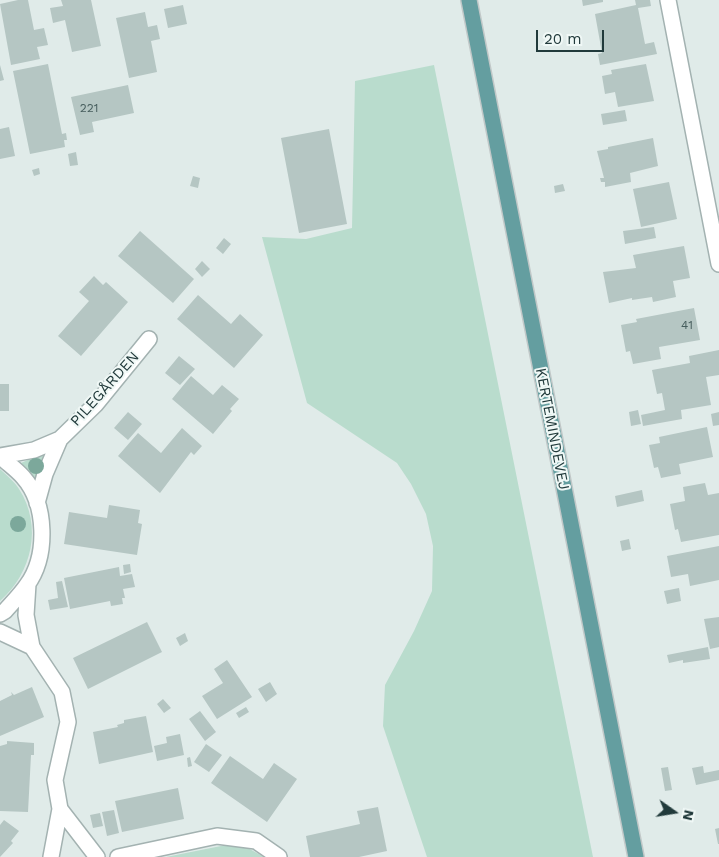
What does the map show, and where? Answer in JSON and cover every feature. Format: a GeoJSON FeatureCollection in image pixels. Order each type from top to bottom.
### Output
{"type":"FeatureCollection","features":[{"type":"Feature","properties":{"kind":"main road","name":"KERTEMINDEVEJ"},"geometry":{"type":"LineString","coordinates":[[469,0],[636,857]]}},
{"type":"Feature","properties":{"kind":"street"},"geometry":{"type":"LineString","coordinates":[[668,0],[712,194],[719,264]]}},
{"type":"Feature","properties":{"kind":"street","name":"PILEGÅRDEN"},"geometry":{"type":"LineString","coordinates":[[0,456],[34,450],[60,439],[96,404],[149,339]]}},
{"type":"Feature","properties":{"kind":"street","name":"PILEGÅRDEN"},"geometry":{"type":"LineString","coordinates":[[37,504],[45,474],[60,439]]}},
{"type":"Feature","properties":{"kind":"street","name":"PILEGÅRDEN"},"geometry":{"type":"LineString","coordinates":[[0,456],[24,478],[37,504],[42,529],[40,558],[28,584],[5,611],[0,614]]}},
{"type":"Feature","properties":{"kind":"street","name":"PILEGÅRDEN"},"geometry":{"type":"LineString","coordinates":[[28,584],[26,615],[32,647],[62,692],[68,722],[55,780],[60,809],[51,857]]}},
{"type":"Feature","properties":{"kind":"street"},"geometry":{"type":"LineString","coordinates":[[0,632],[32,647]]}},
{"type":"Feature","properties":{"kind":"street","name":"PILEGÅRDEN"},"geometry":{"type":"LineString","coordinates":[[60,809],[97,857]]}},
{"type":"Feature","properties":{"kind":"street"},"geometry":{"type":"LineString","coordinates":[[118,857],[217,836],[256,841],[279,857]]}},
{"type":"Feature","properties":{"kind":"green space"},"geometry":{"type":"Polygon","coordinates":[[[434,65],[593,857],[427,857],[383,726],[385,685],[414,631],[432,591],[433,546],[426,514],[411,484],[397,463],[307,403],[262,237],[306,239],[352,228],[355,81],[434,65]]]}},
{"type":"Feature","properties":{"kind":"green space"},"geometry":{"type":"Polygon","coordinates":[[[50,450],[36,479],[21,463],[50,450]]]}},
{"type":"Feature","properties":{"kind":"green space"},"geometry":{"type":"Polygon","coordinates":[[[0,469],[17,486],[26,503],[31,518],[32,533],[26,563],[20,577],[0,601],[0,469]]]}},
{"type":"Feature","properties":{"kind":"green space"},"geometry":{"type":"Polygon","coordinates":[[[231,844],[246,847],[264,857],[166,857],[231,844]]]}},
{"type":"Feature","properties":{"kind":"building"},"geometry":{"type":"Polygon","coordinates":[[[28,0],[34,30],[44,28],[48,45],[37,47],[40,59],[11,65],[0,4],[28,0]]]}},
{"type":"Feature","properties":{"kind":"building"},"geometry":{"type":"Polygon","coordinates":[[[61,0],[91,0],[101,46],[72,52],[65,20],[53,23],[50,8],[63,6],[61,0]]]}},
{"type":"Feature","properties":{"kind":"building"},"geometry":{"type":"Polygon","coordinates":[[[582,0],[603,0],[603,2],[583,6],[582,0]]]}},
{"type":"Feature","properties":{"kind":"building"},"geometry":{"type":"Polygon","coordinates":[[[635,0],[650,0],[651,6],[638,8],[645,44],[654,42],[657,54],[600,65],[598,54],[602,53],[595,14],[636,5],[635,0]]]}},
{"type":"Feature","properties":{"kind":"building"},"geometry":{"type":"Polygon","coordinates":[[[183,5],[187,24],[168,28],[164,9],[183,5]]]}},
{"type":"Feature","properties":{"kind":"building"},"geometry":{"type":"Polygon","coordinates":[[[145,12],[148,27],[157,25],[160,39],[151,41],[157,72],[129,78],[116,18],[145,12]]]}},
{"type":"Feature","properties":{"kind":"building"},"geometry":{"type":"Polygon","coordinates":[[[48,64],[62,134],[66,133],[67,140],[64,140],[65,147],[30,154],[13,71],[48,64]]]}},
{"type":"Feature","properties":{"kind":"building"},"geometry":{"type":"Polygon","coordinates":[[[646,64],[654,101],[618,107],[615,92],[605,94],[602,76],[612,74],[611,70],[646,64]]]}},
{"type":"Feature","properties":{"kind":"building"},"geometry":{"type":"Polygon","coordinates":[[[0,65],[4,80],[0,81],[0,65]]]}},
{"type":"Feature","properties":{"kind":"building"},"geometry":{"type":"Polygon","coordinates":[[[128,85],[134,113],[92,122],[94,132],[80,135],[71,97],[128,85]]]}},
{"type":"Feature","properties":{"kind":"building"},"geometry":{"type":"Polygon","coordinates":[[[625,110],[627,121],[603,125],[601,114],[625,110]]]}},
{"type":"Feature","properties":{"kind":"building"},"geometry":{"type":"Polygon","coordinates":[[[9,127],[15,156],[0,159],[0,129],[9,127]]]}},
{"type":"Feature","properties":{"kind":"building"},"geometry":{"type":"Polygon","coordinates":[[[329,129],[347,224],[299,233],[281,138],[329,129]]]}},
{"type":"Feature","properties":{"kind":"building"},"geometry":{"type":"Polygon","coordinates":[[[653,138],[658,166],[630,173],[631,182],[605,187],[605,182],[601,182],[600,178],[604,178],[597,151],[653,138]]]}},
{"type":"Feature","properties":{"kind":"building"},"geometry":{"type":"Polygon","coordinates":[[[76,152],[78,165],[70,166],[68,154],[76,152]]]}},
{"type":"Feature","properties":{"kind":"building"},"geometry":{"type":"Polygon","coordinates":[[[39,168],[40,174],[34,176],[32,170],[39,168]]]}},
{"type":"Feature","properties":{"kind":"building"},"geometry":{"type":"Polygon","coordinates":[[[193,176],[200,178],[198,188],[190,186],[193,176]]]}},
{"type":"Feature","properties":{"kind":"building"},"geometry":{"type":"Polygon","coordinates":[[[669,182],[677,219],[641,227],[633,189],[669,182]]]}},
{"type":"Feature","properties":{"kind":"building"},"geometry":{"type":"Polygon","coordinates":[[[563,184],[565,191],[555,193],[554,186],[563,184]]]}},
{"type":"Feature","properties":{"kind":"building"},"geometry":{"type":"Polygon","coordinates":[[[654,227],[656,238],[625,244],[623,231],[654,227]]]}},
{"type":"Feature","properties":{"kind":"building"},"geometry":{"type":"Polygon","coordinates":[[[140,231],[194,279],[173,303],[118,256],[140,231]]]}},
{"type":"Feature","properties":{"kind":"building"},"geometry":{"type":"Polygon","coordinates":[[[224,238],[231,244],[223,254],[216,248],[224,238]]]}},
{"type":"Feature","properties":{"kind":"building"},"geometry":{"type":"Polygon","coordinates":[[[684,246],[690,278],[673,281],[676,297],[653,302],[652,297],[632,300],[632,298],[609,303],[603,272],[636,268],[633,255],[684,246]]]}},
{"type":"Feature","properties":{"kind":"building"},"geometry":{"type":"Polygon","coordinates":[[[202,261],[210,269],[202,277],[195,269],[202,261]]]}},
{"type":"Feature","properties":{"kind":"building"},"geometry":{"type":"Polygon","coordinates":[[[94,276],[103,285],[106,282],[128,302],[81,356],[58,336],[89,301],[79,292],[94,276]]]}},
{"type":"Feature","properties":{"kind":"building"},"geometry":{"type":"Polygon","coordinates":[[[198,295],[231,324],[240,314],[263,335],[234,368],[177,319],[198,295]]]}},
{"type":"Feature","properties":{"kind":"building"},"geometry":{"type":"Polygon","coordinates":[[[694,308],[700,340],[659,347],[661,359],[633,364],[630,351],[626,352],[621,325],[637,322],[636,319],[694,308]]]}},
{"type":"Feature","properties":{"kind":"building"},"geometry":{"type":"Polygon","coordinates":[[[719,350],[719,375],[706,377],[711,405],[681,410],[682,419],[643,426],[641,415],[665,410],[662,393],[657,394],[652,370],[690,363],[689,356],[719,350]]]}},
{"type":"Feature","properties":{"kind":"building"},"geometry":{"type":"Polygon","coordinates":[[[179,356],[195,369],[180,385],[165,373],[179,356]]]}},
{"type":"Feature","properties":{"kind":"building"},"geometry":{"type":"Polygon","coordinates":[[[191,376],[213,395],[222,385],[239,399],[230,409],[232,411],[213,434],[172,399],[191,376]]]}},
{"type":"Feature","properties":{"kind":"building"},"geometry":{"type":"Polygon","coordinates":[[[0,384],[9,384],[9,411],[0,411],[0,384]]]}},
{"type":"Feature","properties":{"kind":"building"},"geometry":{"type":"Polygon","coordinates":[[[638,410],[641,424],[631,426],[629,412],[638,410]]]}},
{"type":"Feature","properties":{"kind":"building"},"geometry":{"type":"Polygon","coordinates":[[[128,412],[142,424],[128,440],[114,428],[128,412]]]}},
{"type":"Feature","properties":{"kind":"building"},"geometry":{"type":"Polygon","coordinates":[[[719,412],[719,425],[713,426],[711,414],[719,412]]]}},
{"type":"Feature","properties":{"kind":"building"},"geometry":{"type":"Polygon","coordinates":[[[707,427],[713,457],[679,464],[681,474],[661,478],[658,467],[654,468],[649,445],[660,443],[659,437],[707,427]]]}},
{"type":"Feature","properties":{"kind":"building"},"geometry":{"type":"Polygon","coordinates":[[[182,428],[202,446],[194,455],[191,452],[160,493],[118,456],[138,433],[161,453],[182,428]]]}},
{"type":"Feature","properties":{"kind":"building"},"geometry":{"type":"Polygon","coordinates":[[[705,483],[708,495],[719,493],[719,535],[681,542],[678,529],[675,530],[670,504],[685,501],[683,487],[705,483]]]}},
{"type":"Feature","properties":{"kind":"building"},"geometry":{"type":"Polygon","coordinates":[[[642,490],[644,501],[617,507],[615,496],[642,490]]]}},
{"type":"Feature","properties":{"kind":"building"},"geometry":{"type":"Polygon","coordinates":[[[109,505],[140,510],[138,523],[142,524],[137,555],[64,544],[69,512],[107,518],[109,505]]]}},
{"type":"Feature","properties":{"kind":"building"},"geometry":{"type":"Polygon","coordinates":[[[629,539],[631,549],[622,551],[620,541],[629,539]]]}},
{"type":"Feature","properties":{"kind":"building"},"geometry":{"type":"Polygon","coordinates":[[[719,546],[719,580],[690,586],[688,574],[671,577],[667,556],[719,546]]]}},
{"type":"Feature","properties":{"kind":"building"},"geometry":{"type":"Polygon","coordinates":[[[130,564],[131,572],[124,574],[123,565],[130,564]]]}},
{"type":"Feature","properties":{"kind":"building"},"geometry":{"type":"Polygon","coordinates":[[[119,567],[120,576],[132,574],[135,587],[123,589],[125,598],[122,598],[123,604],[111,606],[110,601],[70,609],[64,578],[119,567]]]}},
{"type":"Feature","properties":{"kind":"building"},"geometry":{"type":"Polygon","coordinates":[[[62,581],[68,607],[50,610],[48,600],[58,598],[56,582],[62,581]]]}},
{"type":"Feature","properties":{"kind":"building"},"geometry":{"type":"Polygon","coordinates":[[[679,588],[681,601],[667,604],[664,591],[679,588]]]}},
{"type":"Feature","properties":{"kind":"building"},"geometry":{"type":"Polygon","coordinates":[[[719,617],[719,647],[710,649],[704,619],[719,617]]]}},
{"type":"Feature","properties":{"kind":"building"},"geometry":{"type":"Polygon","coordinates":[[[147,622],[162,652],[88,689],[73,658],[147,622]]]}},
{"type":"Feature","properties":{"kind":"building"},"geometry":{"type":"Polygon","coordinates":[[[185,633],[188,641],[180,646],[176,638],[185,633]]]}},
{"type":"Feature","properties":{"kind":"building"},"geometry":{"type":"Polygon","coordinates":[[[708,647],[710,659],[683,663],[683,660],[669,663],[667,655],[708,647]]]}},
{"type":"Feature","properties":{"kind":"building"},"geometry":{"type":"Polygon","coordinates":[[[227,660],[252,697],[217,719],[202,696],[223,683],[214,669],[227,660]]]}},
{"type":"Feature","properties":{"kind":"building"},"geometry":{"type":"Polygon","coordinates":[[[270,682],[277,694],[266,702],[258,689],[270,682]]]}},
{"type":"Feature","properties":{"kind":"building"},"geometry":{"type":"Polygon","coordinates":[[[32,687],[44,717],[0,736],[0,701],[12,695],[11,692],[14,695],[32,687]]]}},
{"type":"Feature","properties":{"kind":"building"},"geometry":{"type":"Polygon","coordinates":[[[163,699],[171,708],[164,713],[157,704],[163,699]]]}},
{"type":"Feature","properties":{"kind":"building"},"geometry":{"type":"Polygon","coordinates":[[[246,707],[249,712],[239,718],[236,713],[246,707]]]}},
{"type":"Feature","properties":{"kind":"building"},"geometry":{"type":"Polygon","coordinates":[[[200,711],[216,732],[205,741],[189,719],[200,711]]]}},
{"type":"Feature","properties":{"kind":"building"},"geometry":{"type":"Polygon","coordinates":[[[146,716],[153,752],[99,764],[93,732],[118,727],[117,725],[124,723],[124,720],[146,716]]]}},
{"type":"Feature","properties":{"kind":"building"},"geometry":{"type":"Polygon","coordinates":[[[180,734],[184,755],[157,761],[154,746],[167,743],[166,737],[180,734]]]}},
{"type":"Feature","properties":{"kind":"building"},"geometry":{"type":"Polygon","coordinates":[[[7,741],[34,743],[34,755],[31,755],[28,812],[0,811],[0,746],[7,744],[7,741]]]}},
{"type":"Feature","properties":{"kind":"building"},"geometry":{"type":"Polygon","coordinates":[[[206,744],[222,755],[209,772],[194,762],[206,744]]]}},
{"type":"Feature","properties":{"kind":"building"},"geometry":{"type":"Polygon","coordinates":[[[230,756],[263,779],[274,763],[297,779],[267,822],[211,783],[230,756]]]}},
{"type":"Feature","properties":{"kind":"building"},"geometry":{"type":"Polygon","coordinates":[[[190,757],[192,766],[188,767],[187,758],[190,757]]]}},
{"type":"Feature","properties":{"kind":"building"},"geometry":{"type":"Polygon","coordinates":[[[703,766],[704,773],[719,770],[719,780],[696,785],[692,768],[703,766]]]}},
{"type":"Feature","properties":{"kind":"building"},"geometry":{"type":"Polygon","coordinates":[[[668,767],[672,790],[665,791],[661,768],[668,767]]]}},
{"type":"Feature","properties":{"kind":"building"},"geometry":{"type":"Polygon","coordinates":[[[178,788],[184,819],[122,832],[115,801],[178,788]]]}},
{"type":"Feature","properties":{"kind":"building"},"geometry":{"type":"Polygon","coordinates":[[[378,807],[387,851],[359,857],[310,857],[306,836],[360,824],[357,811],[378,807]]]}},
{"type":"Feature","properties":{"kind":"building"},"geometry":{"type":"Polygon","coordinates":[[[114,810],[119,833],[107,836],[102,812],[114,810]]]}},
{"type":"Feature","properties":{"kind":"building"},"geometry":{"type":"Polygon","coordinates":[[[100,813],[103,826],[93,828],[90,815],[100,813]]]}},
{"type":"Feature","properties":{"kind":"building"},"geometry":{"type":"Polygon","coordinates":[[[4,820],[19,831],[11,841],[13,843],[0,857],[0,825],[4,820]]]}},
{"type":"Feature","properties":{"kind":"building"},"geometry":{"type":"Polygon","coordinates":[[[719,828],[719,844],[718,844],[715,829],[719,828]]]}}]}
